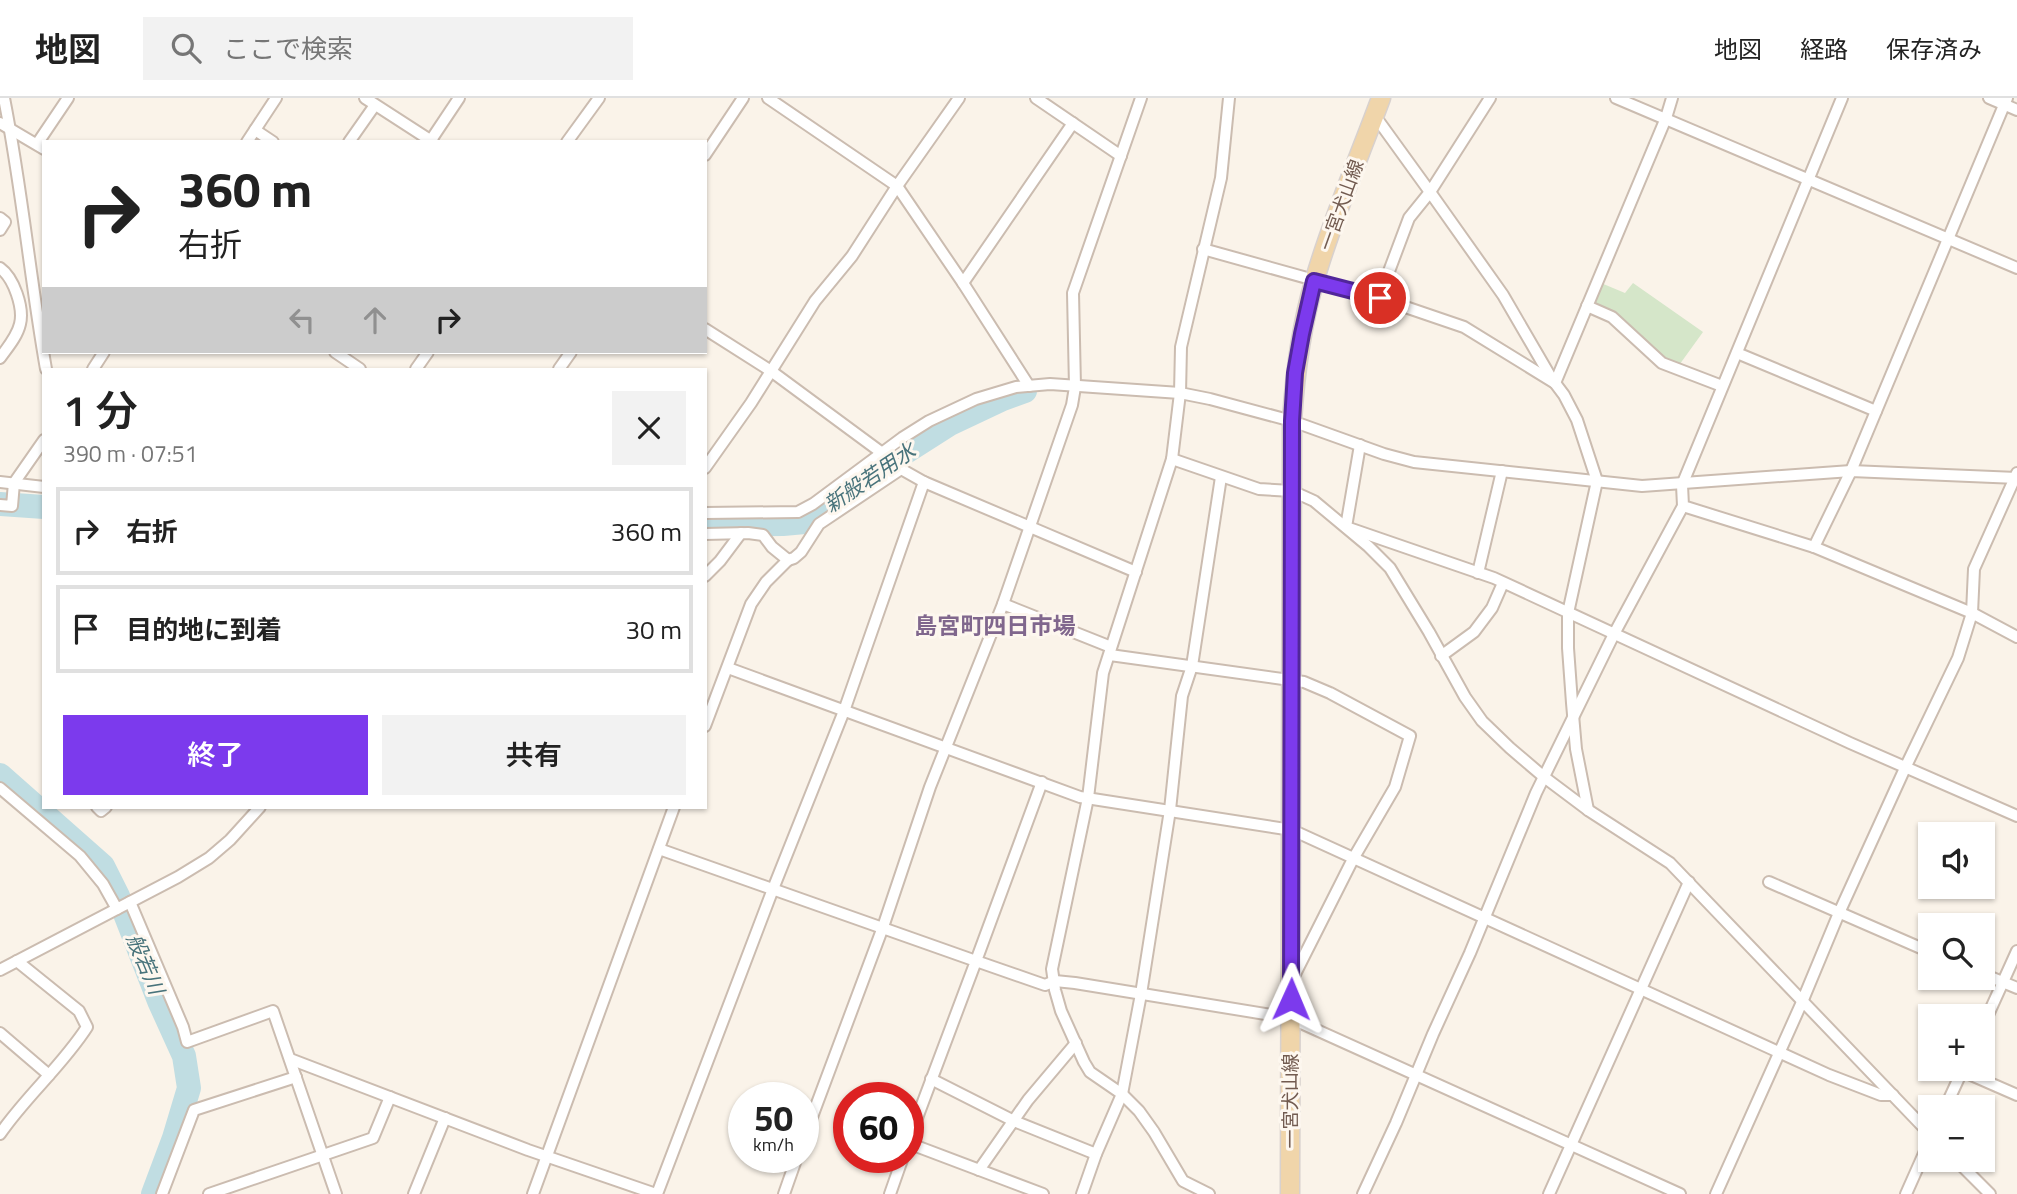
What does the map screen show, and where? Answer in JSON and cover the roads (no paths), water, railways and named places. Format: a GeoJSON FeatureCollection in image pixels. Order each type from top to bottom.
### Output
{"type":"FeatureCollection","features":[{"type":"Feature","properties":{"kind":"main road","name":"一宮犬山線"},"geometry":{"type":"LineString","coordinates":[[1290,1194],[1292,421],[1295,373],[1314,281],[1381,98]]}},
{"type":"Feature","properties":{"kind":"street"},"geometry":{"type":"LineString","coordinates":[[4,98],[42,347]]}},
{"type":"Feature","properties":{"kind":"street"},"geometry":{"type":"LineString","coordinates":[[44,140],[68,98]]}},
{"type":"Feature","properties":{"kind":"street"},"geometry":{"type":"LineString","coordinates":[[248,140],[276,98]]}},
{"type":"Feature","properties":{"kind":"street"},"geometry":{"type":"LineString","coordinates":[[433,140],[459,98]]}},
{"type":"Feature","properties":{"kind":"street"},"geometry":{"type":"LineString","coordinates":[[568,140],[599,98]]}},
{"type":"Feature","properties":{"kind":"street"},"geometry":{"type":"LineString","coordinates":[[707,152],[743,98]]}},
{"type":"Feature","properties":{"kind":"street"},"geometry":{"type":"LineString","coordinates":[[768,98],[897,186],[963,282],[1029,386]]}},
{"type":"Feature","properties":{"kind":"street"},"geometry":{"type":"LineString","coordinates":[[707,465],[815,301],[852,256],[959,98]]}},
{"type":"Feature","properties":{"kind":"street"},"geometry":{"type":"LineString","coordinates":[[1037,98],[1121,156]]}},
{"type":"Feature","properties":{"kind":"street"},"geometry":{"type":"LineString","coordinates":[[819,1098],[883,928],[945,748],[1003,604],[1072,405],[1075,387],[1073,293],[1141,98]]}},
{"type":"Feature","properties":{"kind":"street"},"geometry":{"type":"LineString","coordinates":[[1209,1194],[1183,1181],[1139,1111],[1122,1094],[1090,1072],[1061,1011],[1052,969],[1088,798],[1101,686],[1172,459],[1181,393],[1181,347],[1221,178],[1229,98]]}},
{"type":"Feature","properties":{"kind":"street"},"geometry":{"type":"LineString","coordinates":[[1380,298],[1409,218],[1430,192],[1490,98]]}},
{"type":"Feature","properties":{"kind":"street"},"geometry":{"type":"LineString","coordinates":[[1616,98],[2017,268]]}},
{"type":"Feature","properties":{"kind":"street"},"geometry":{"type":"LineString","coordinates":[[1555,383],[1672,98]]}},
{"type":"Feature","properties":{"kind":"street"},"geometry":{"type":"LineString","coordinates":[[1363,1194],[1396,1124],[1544,777],[1614,634],[1683,506],[1682,485],[1842,98]]}},
{"type":"Feature","properties":{"kind":"street"},"geometry":{"type":"LineString","coordinates":[[1989,98],[2006,101],[2017,110]]}},
{"type":"Feature","properties":{"kind":"street"},"geometry":{"type":"LineString","coordinates":[[350,140],[370,101],[430,140]]}},
{"type":"Feature","properties":{"kind":"street"},"geometry":{"type":"LineString","coordinates":[[1814,547],[1851,471],[2006,101]]}},
{"type":"Feature","properties":{"kind":"street"},"geometry":{"type":"LineString","coordinates":[[1375,116],[1503,295],[1564,395],[1588,450],[1597,481],[1568,613],[1576,749],[1588,810]]}},
{"type":"Feature","properties":{"kind":"street"},"geometry":{"type":"LineString","coordinates":[[0,123],[40,147]]}},
{"type":"Feature","properties":{"kind":"street"},"geometry":{"type":"LineString","coordinates":[[963,282],[1073,123]]}},
{"type":"Feature","properties":{"kind":"street"},"geometry":{"type":"LineString","coordinates":[[255,130],[270,140]]}},
{"type":"Feature","properties":{"kind":"street"},"geometry":{"type":"LineString","coordinates":[[0,218],[5,222],[0,230]]}},
{"type":"Feature","properties":{"kind":"street"},"geometry":{"type":"LineString","coordinates":[[1203,249],[1380,298],[1464,327],[1555,383]]}},
{"type":"Feature","properties":{"kind":"street"},"geometry":{"type":"LineString","coordinates":[[0,268],[6,272],[16,292],[21,322],[15,337],[0,358]]}},
{"type":"Feature","properties":{"kind":"street"},"geometry":{"type":"LineString","coordinates":[[1587,306],[1612,317],[1662,363],[1722,386]]}},
{"type":"Feature","properties":{"kind":"street"},"geometry":{"type":"LineString","coordinates":[[707,330],[771,371],[899,467],[924,482],[1136,572]]}},
{"type":"Feature","properties":{"kind":"street"},"geometry":{"type":"LineString","coordinates":[[1737,353],[1876,411]]}},
{"type":"Feature","properties":{"kind":"street"},"geometry":{"type":"LineString","coordinates":[[338,354],[359,368]]}},
{"type":"Feature","properties":{"kind":"street"},"geometry":{"type":"LineString","coordinates":[[707,513],[798,512],[929,421],[976,399],[1016,387],[1050,384],[1181,393],[1292,421],[1414,462],[1642,486],[1851,471],[2016,476],[1974,569],[1972,613],[1958,658],[1839,913],[1716,1194]]}},
{"type":"Feature","properties":{"kind":"street"},"geometry":{"type":"LineString","coordinates":[[0,505],[12,506],[15,483],[42,443]]}},
{"type":"Feature","properties":{"kind":"street"},"geometry":{"type":"LineString","coordinates":[[1346,527],[1360,445]]}},
{"type":"Feature","properties":{"kind":"street"},"geometry":{"type":"LineString","coordinates":[[1172,459],[1259,489],[1292,491],[1314,501],[1346,527],[1390,568],[1417,610],[1465,697],[1482,721],[1544,777],[1588,810],[1670,863],[1918,1121]]}},
{"type":"Feature","properties":{"kind":"street"},"geometry":{"type":"LineString","coordinates":[[707,721],[751,604],[766,582],[788,560],[801,552],[819,524],[899,467]]}},
{"type":"Feature","properties":{"kind":"street"},"geometry":{"type":"LineString","coordinates":[[1478,573],[1502,471]]}},
{"type":"Feature","properties":{"kind":"street"},"geometry":{"type":"LineString","coordinates":[[1082,1194],[1122,1094],[1170,810],[1182,696],[1192,666],[1221,477]]}},
{"type":"Feature","properties":{"kind":"street"},"geometry":{"type":"LineString","coordinates":[[0,482],[42,487]]}},
{"type":"Feature","properties":{"kind":"street"},"geometry":{"type":"LineString","coordinates":[[290,1059],[547,1156],[657,1194],[844,710],[924,482]]}},
{"type":"Feature","properties":{"kind":"street"},"geometry":{"type":"LineString","coordinates":[[1683,506],[1814,547],[1972,613],[2017,637]]}},
{"type":"Feature","properties":{"kind":"street"},"geometry":{"type":"LineString","coordinates":[[1346,527],[1503,583],[1850,743],[2017,816]]}},
{"type":"Feature","properties":{"kind":"street"},"geometry":{"type":"LineString","coordinates":[[707,574],[741,533]]}},
{"type":"Feature","properties":{"kind":"street"},"geometry":{"type":"LineString","coordinates":[[707,534],[764,535],[772,547],[788,560]]}},
{"type":"Feature","properties":{"kind":"street"},"geometry":{"type":"LineString","coordinates":[[1441,656],[1474,632],[1492,608],[1503,583]]}},
{"type":"Feature","properties":{"kind":"street"},"geometry":{"type":"LineString","coordinates":[[1003,604],[1110,651],[1304,682],[1410,736],[1395,787],[1353,859],[1292,980]]}},
{"type":"Feature","properties":{"kind":"street"},"geometry":{"type":"LineString","coordinates":[[728,668],[1080,797],[1292,830],[1829,1075],[1881,1095],[1893,1095]]}},
{"type":"Feature","properties":{"kind":"street"},"geometry":{"type":"LineString","coordinates":[[924,1098],[1042,782]]}},
{"type":"Feature","properties":{"kind":"street"},"geometry":{"type":"LineString","coordinates":[[0,788],[80,856],[103,884],[117,909]]}},
{"type":"Feature","properties":{"kind":"street"},"geometry":{"type":"LineString","coordinates":[[0,970],[209,858],[258,809]]}},
{"type":"Feature","properties":{"kind":"street"},"geometry":{"type":"LineString","coordinates":[[533,1194],[673,809]]}},
{"type":"Feature","properties":{"kind":"street"},"geometry":{"type":"LineString","coordinates":[[659,849],[1045,985],[1055,981],[1290,1018],[1680,1194]]}},
{"type":"Feature","properties":{"kind":"street"},"geometry":{"type":"LineString","coordinates":[[1549,1194],[1689,882]]}},
{"type":"Feature","properties":{"kind":"street"},"geometry":{"type":"LineString","coordinates":[[1769,882],[1918,947]]}},
{"type":"Feature","properties":{"kind":"street"},"geometry":{"type":"LineString","coordinates":[[130,902],[187,1042],[273,1011],[336,1194]]}},
{"type":"Feature","properties":{"kind":"street"},"geometry":{"type":"LineString","coordinates":[[1993,1004],[2017,951]]}},
{"type":"Feature","properties":{"kind":"street"},"geometry":{"type":"LineString","coordinates":[[2,1126],[74,1048],[87,1027],[79,1011],[17,961]]}},
{"type":"Feature","properties":{"kind":"street"},"geometry":{"type":"LineString","coordinates":[[1995,979],[2017,988]]}},
{"type":"Feature","properties":{"kind":"street"},"geometry":{"type":"LineString","coordinates":[[0,1033],[50,1075]]}},
{"type":"Feature","properties":{"kind":"street"},"geometry":{"type":"LineString","coordinates":[[979,1170],[1028,1100],[1076,1043]]}},
{"type":"Feature","properties":{"kind":"street"},"geometry":{"type":"LineString","coordinates":[[162,1194],[194,1110],[296,1077]]}},
{"type":"Feature","properties":{"kind":"street"},"geometry":{"type":"LineString","coordinates":[[931,1079],[1014,1121],[1096,1154]]}},
{"type":"Feature","properties":{"kind":"street"},"geometry":{"type":"LineString","coordinates":[[1986,1081],[2017,1095]]}},
{"type":"Feature","properties":{"kind":"street"},"geometry":{"type":"LineString","coordinates":[[209,1194],[373,1138],[390,1097]]}},
{"type":"Feature","properties":{"kind":"street"},"geometry":{"type":"LineString","coordinates":[[414,1194],[446,1118]]}},
{"type":"Feature","properties":{"kind":"street"},"geometry":{"type":"LineString","coordinates":[[924,1149],[1043,1194]]}},
{"type":"Feature","properties":{"kind":"street"},"geometry":{"type":"LineString","coordinates":[[1906,1194],[1918,1167]]}},
{"type":"Feature","properties":{"kind":"street"},"geometry":{"type":"LineString","coordinates":[[1968,1172],[1990,1194]]}},
{"type":"Feature","properties":{"kind":"street"},"geometry":{"type":"LineString","coordinates":[[784,1194],[791,1173]]}},
{"type":"Feature","properties":{"kind":"street"},"geometry":{"type":"LineString","coordinates":[[890,1194],[897,1173]]}},
{"type":"Feature","properties":{"kind":"street"},"geometry":{"type":"LineString","coordinates":[[1178,1194],[1183,1181]]}},
{"type":"Feature","properties":{"kind":"waterway","name":"新般若用水"},"geometry":{"type":"LineString","coordinates":[[707,525],[805,522],[881,468],[950,424],[1025,391]]}},
{"type":"Feature","properties":{"kind":"waterway","name":"新般若用水"},"geometry":{"type":"LineString","coordinates":[[0,504],[42,507]]}},
{"type":"Feature","properties":{"kind":"waterway","name":"般若川"},"geometry":{"type":"LineString","coordinates":[[0,775],[103,866],[184,1056],[189,1088],[153,1194]]}},
{"type":"Feature","properties":{"kind":"district","name":"島宮町四日市場"},"geometry":{"type":"Point","coordinates":[995,626]}}]}
